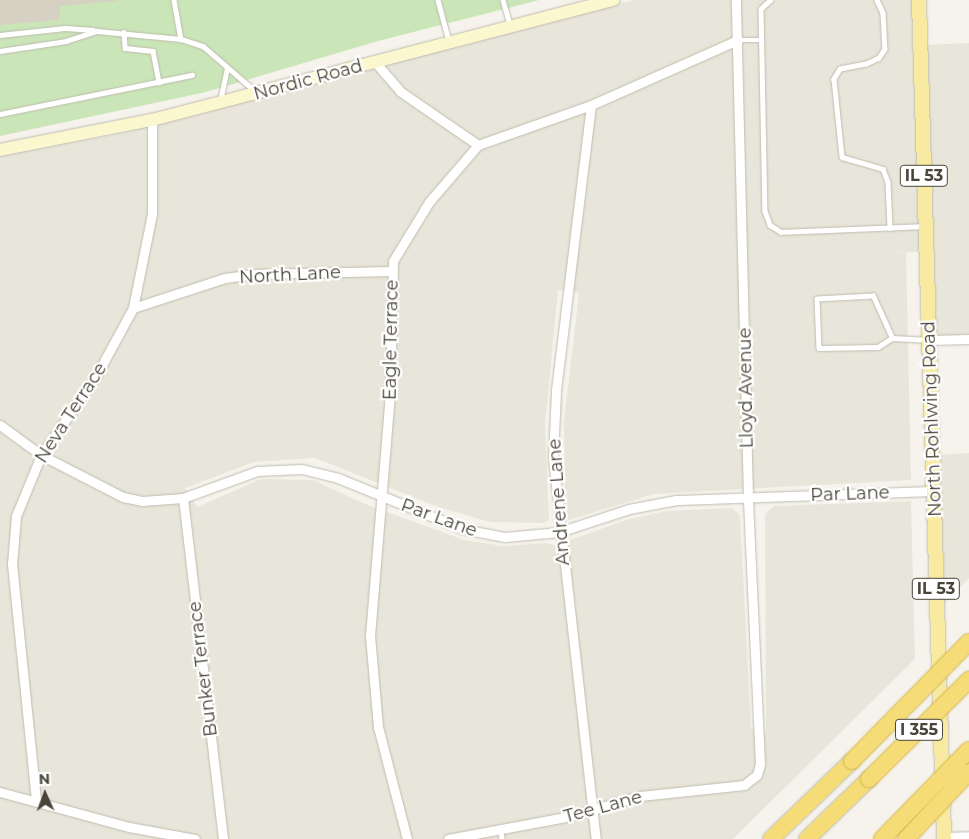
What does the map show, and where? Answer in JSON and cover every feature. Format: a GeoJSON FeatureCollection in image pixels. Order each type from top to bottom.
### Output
{"type":"FeatureCollection","features":[{"type":"Feature","properties":{"kind":"highway"},"geometry":{"type":"LineString","coordinates":[[771,839],[852,761],[969,642]]}},
{"type":"Feature","properties":{"kind":"highway","name":"I 355"},"geometry":{"type":"LineString","coordinates":[[807,839],[969,680]]}},
{"type":"Feature","properties":{"kind":"highway","name":"I 355"},"geometry":{"type":"LineString","coordinates":[[882,839],[969,750]]}},
{"type":"Feature","properties":{"kind":"highway"},"geometry":{"type":"LineString","coordinates":[[906,839],[969,772]]}},
{"type":"Feature","properties":{"kind":"main road","name":"North Rohlwing Road"},"geometry":{"type":"LineString","coordinates":[[919,0],[944,838]]}},
{"type":"Feature","properties":{"kind":"street","name":"Nordic Road"},"geometry":{"type":"LineString","coordinates":[[0,150],[152,120],[614,0]]}},
{"type":"Feature","properties":{"kind":"street","name":"Lloyd Avenue"},"geometry":{"type":"LineString","coordinates":[[736,0],[748,498],[760,754],[757,775]]}},
{"type":"Feature","properties":{"kind":"street"},"geometry":{"type":"LineString","coordinates":[[375,62],[401,92],[478,144],[591,105],[738,40]]}},
{"type":"Feature","properties":{"kind":"street","name":"Andrene Lane"},"geometry":{"type":"LineString","coordinates":[[591,105],[556,391],[553,458],[559,532],[596,839]]}},
{"type":"Feature","properties":{"kind":"street","name":"Neva Terrace"},"geometry":{"type":"LineString","coordinates":[[36,800],[12,564],[16,516],[41,455],[95,378],[134,308],[152,214],[152,120]]}},
{"type":"Feature","properties":{"kind":"street","name":"Eagle Terrace"},"geometry":{"type":"LineString","coordinates":[[407,839],[385,761],[372,682],[371,600],[390,395],[393,261],[414,224],[478,144]]}},
{"type":"Feature","properties":{"kind":"street","name":"North Lane"},"geometry":{"type":"LineString","coordinates":[[134,308],[225,278],[254,274],[392,271]]}},
{"type":"Feature","properties":{"kind":"street"},"geometry":{"type":"LineString","coordinates":[[929,340],[969,339]]}},
{"type":"Feature","properties":{"kind":"street","name":"Par Lane"},"geometry":{"type":"LineString","coordinates":[[0,425],[41,455],[122,497],[142,501],[183,498],[233,477],[277,469],[321,473],[484,534],[505,537],[559,532],[656,502],[934,491]]}},
{"type":"Feature","properties":{"kind":"street","name":"Bunker Terrace"},"geometry":{"type":"LineString","coordinates":[[183,498],[223,839]]}},
{"type":"Feature","properties":{"kind":"street","name":"Tee Lane"},"geometry":{"type":"LineString","coordinates":[[448,839],[501,835],[670,791],[744,785],[757,775]]}},
{"type":"Feature","properties":{"kind":"street"},"geometry":{"type":"LineString","coordinates":[[0,792],[36,800],[129,827],[195,839]]}},
{"type":"Feature","properties":{"kind":"street"},"geometry":{"type":"LineString","coordinates":[[944,838],[969,836]]}},
{"type":"Feature","properties":{"kind":"lane"},"geometry":{"type":"LineString","coordinates":[[174,0],[181,39]]}},
{"type":"Feature","properties":{"kind":"lane"},"geometry":{"type":"LineString","coordinates":[[438,0],[449,43]]}},
{"type":"Feature","properties":{"kind":"lane"},"geometry":{"type":"LineString","coordinates":[[503,0],[511,27]]}},
{"type":"Feature","properties":{"kind":"lane"},"geometry":{"type":"LineString","coordinates":[[771,0],[761,9],[765,211],[770,225],[781,232],[926,226]]}},
{"type":"Feature","properties":{"kind":"lane"},"geometry":{"type":"LineString","coordinates":[[877,0],[884,13],[885,49],[879,58],[866,64],[840,69],[834,79],[842,157],[853,162],[875,163],[883,169],[888,182],[890,228]]}},
{"type":"Feature","properties":{"kind":"lane"},"geometry":{"type":"LineString","coordinates":[[0,35],[65,28],[124,32],[181,39],[203,46],[258,94]]}},
{"type":"Feature","properties":{"kind":"lane"},"geometry":{"type":"LineString","coordinates":[[0,51],[66,41],[97,31]]}},
{"type":"Feature","properties":{"kind":"lane"},"geometry":{"type":"LineString","coordinates":[[124,32],[125,48],[153,51],[159,82]]}},
{"type":"Feature","properties":{"kind":"lane"},"geometry":{"type":"LineString","coordinates":[[738,40],[761,40]]}},
{"type":"Feature","properties":{"kind":"lane"},"geometry":{"type":"LineString","coordinates":[[220,103],[227,68]]}},
{"type":"Feature","properties":{"kind":"lane"},"geometry":{"type":"LineString","coordinates":[[0,114],[192,75]]}},
{"type":"Feature","properties":{"kind":"lane"},"geometry":{"type":"LineString","coordinates":[[892,338],[873,296],[817,299],[819,348],[878,347],[892,338],[929,340]]}},
{"type":"Feature","properties":{"kind":"shaded area"},"geometry":{"type":"Polygon","coordinates":[[[634,0],[913,0],[920,252],[889,253],[906,253],[911,480],[654,494],[569,520],[565,514],[564,422],[579,293],[558,290],[545,425],[549,520],[543,523],[490,522],[438,507],[315,458],[254,462],[185,488],[197,507],[261,479],[313,480],[365,504],[464,540],[503,546],[546,543],[566,549],[570,540],[626,520],[666,511],[732,508],[740,515],[751,728],[766,735],[765,514],[774,506],[911,501],[915,659],[733,839],[0,839],[0,156],[124,133],[634,0]]]}},
{"type":"Feature","properties":{"kind":"shaded area"},"geometry":{"type":"Polygon","coordinates":[[[969,43],[969,342],[930,343],[923,45],[969,43]]]}},
{"type":"Feature","properties":{"kind":"shaded area"},"geometry":{"type":"Polygon","coordinates":[[[969,453],[969,578],[938,611],[934,455],[969,453]]]}},
{"type":"Feature","properties":{"kind":"green space"},"geometry":{"type":"Polygon","coordinates":[[[0,0],[539,0],[378,41],[206,92],[0,136],[0,0]]]}},
{"type":"Feature","properties":{"kind":"building"},"geometry":{"type":"Polygon","coordinates":[[[0,0],[117,1],[60,6],[59,20],[0,25],[0,0]]]}}]}
